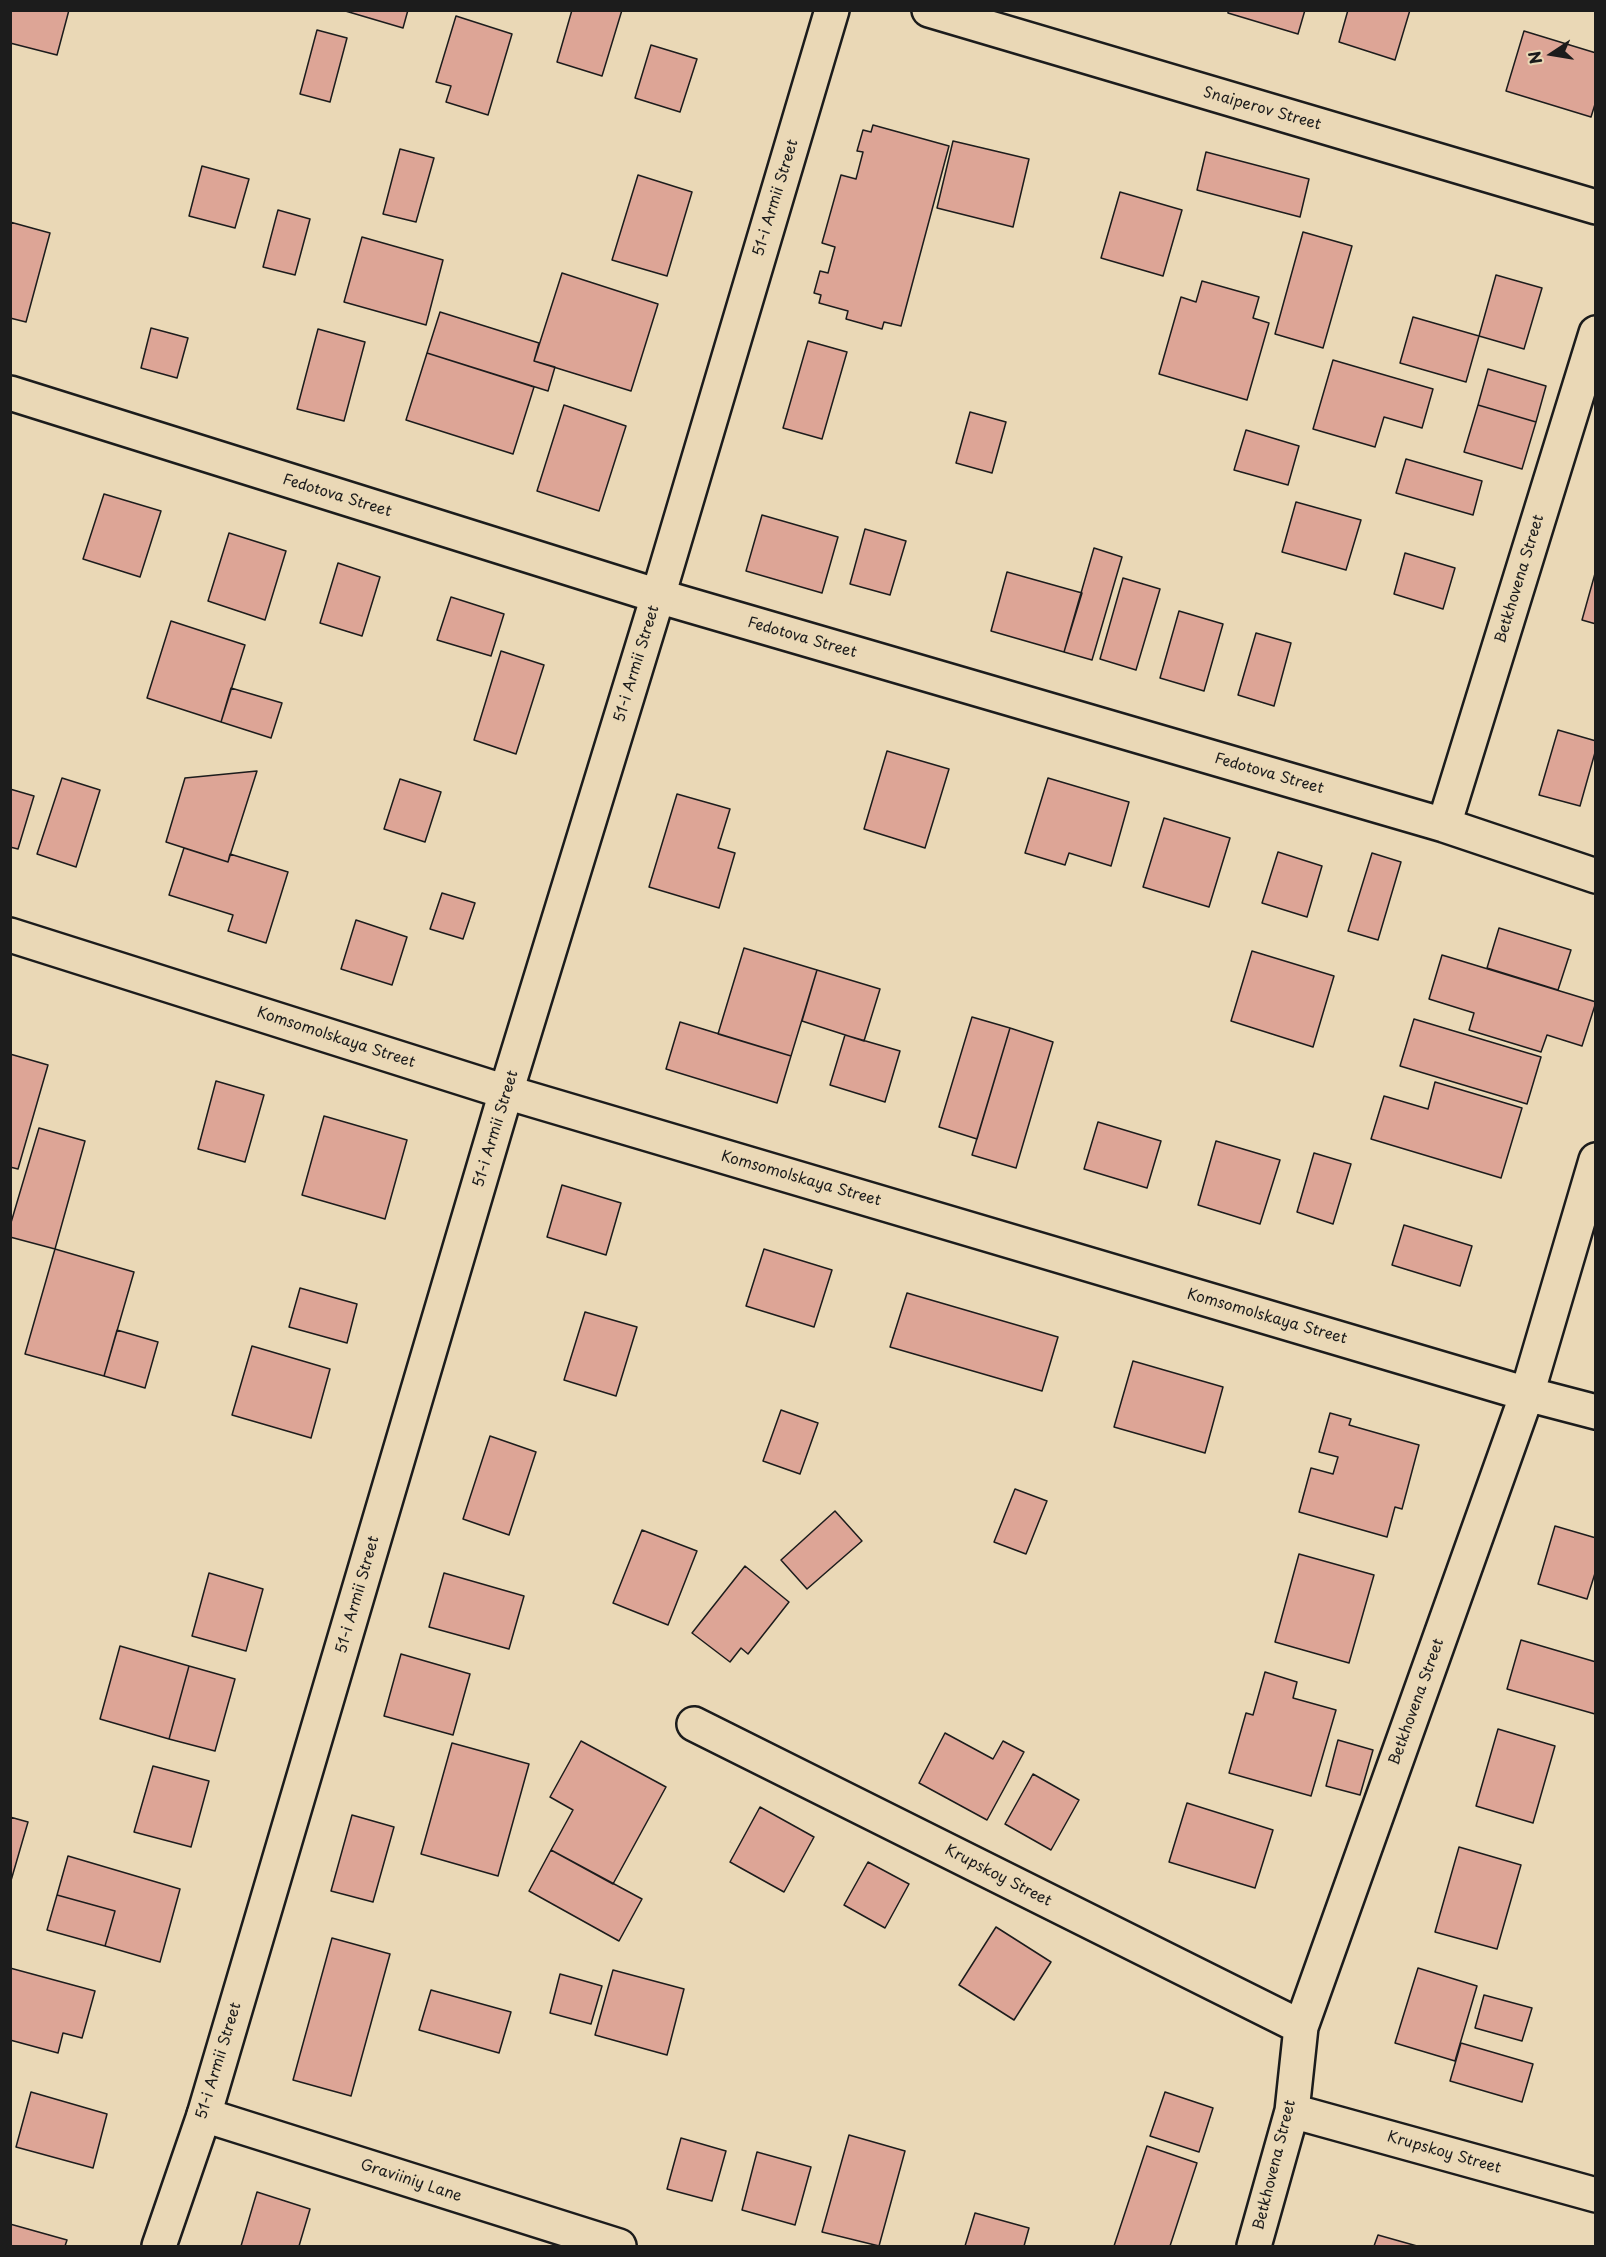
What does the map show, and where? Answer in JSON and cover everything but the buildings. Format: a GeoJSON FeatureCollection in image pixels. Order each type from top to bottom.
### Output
{"type":"FeatureCollection","features":[{"type":"Feature","properties":{"kind":"street","name":"51-i Armii Street"},"geometry":{"type":"LineString","coordinates":[[159,2247],[204,2115],[506,1092],[658,596],[831,10]]}},
{"type":"Feature","properties":{"kind":"street","name":"Snaiperov Street"},"geometry":{"type":"LineString","coordinates":[[929,10],[1596,207]]}},
{"type":"Feature","properties":{"kind":"street","name":"Betkhovena Street"},"geometry":{"type":"LineString","coordinates":[[1444,825],[1596,333]]}},
{"type":"Feature","properties":{"kind":"street","name":"Fedotova Street"},"geometry":{"type":"LineString","coordinates":[[10,393],[658,596],[1444,825],[1596,876]]}},
{"type":"Feature","properties":{"kind":"street","name":"Komsomolskaya Street"},"geometry":{"type":"LineString","coordinates":[[10,936],[506,1092],[1527,1394],[1596,1412]]}},
{"type":"Feature","properties":{"kind":"street","name":"Betkhovena Street"},"geometry":{"type":"LineString","coordinates":[[1254,2247],[1292,2111],[1301,2027],[1527,1394],[1596,1160]]}},
{"type":"Feature","properties":{"kind":"street","name":"Krupskoy Street"},"geometry":{"type":"LineString","coordinates":[[694,1724],[1301,2027]]}},
{"type":"Feature","properties":{"kind":"street","name":"Krupskoy Street"},"geometry":{"type":"LineString","coordinates":[[1292,2111],[1596,2195]]}},
{"type":"Feature","properties":{"kind":"street","name":"Graviiniy Lane"},"geometry":{"type":"LineString","coordinates":[[204,2115],[619,2247]]}}]}
